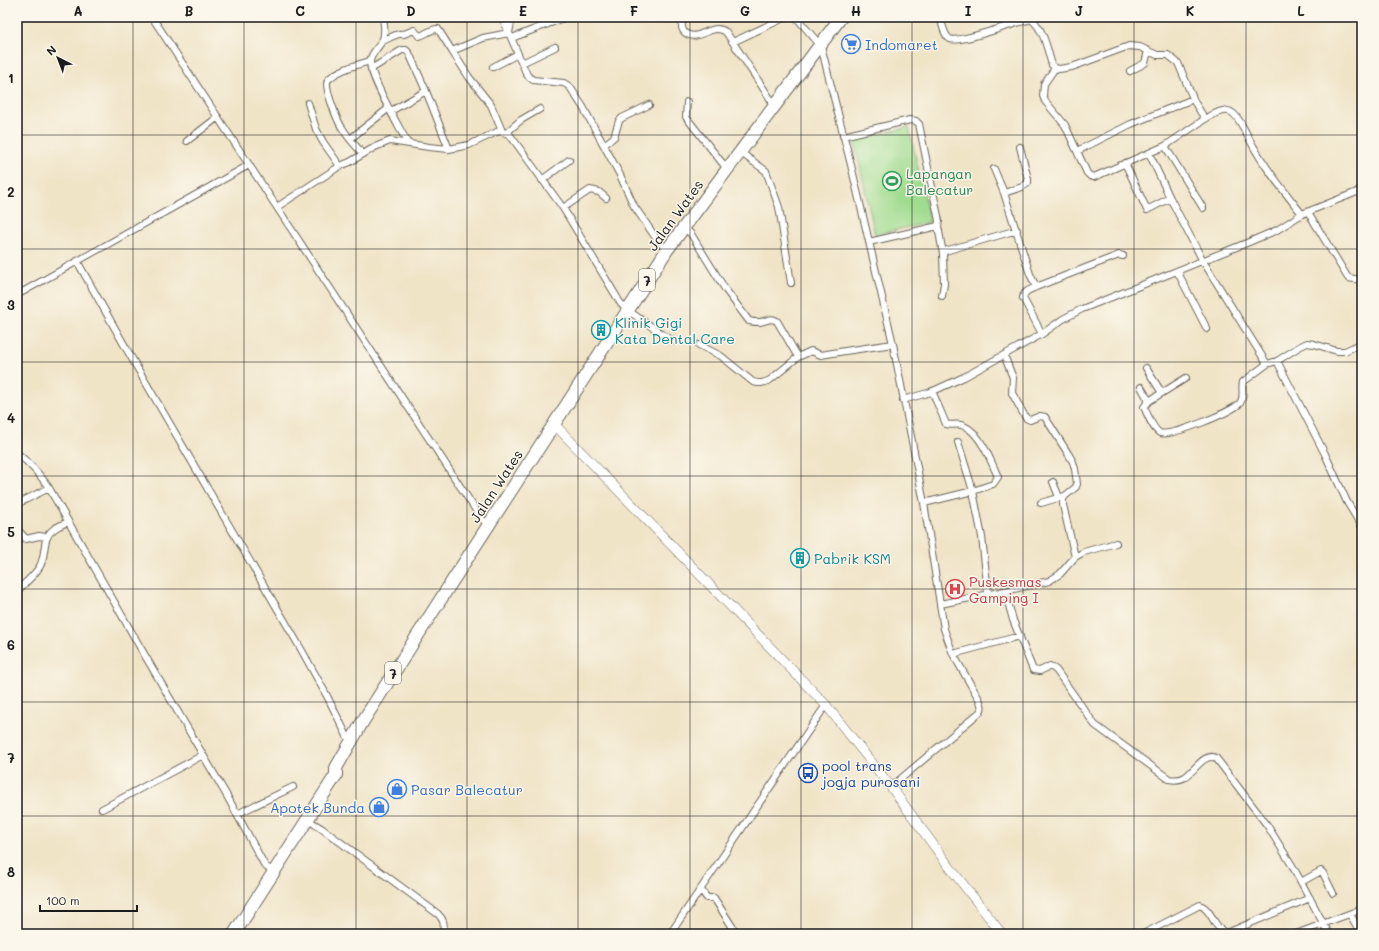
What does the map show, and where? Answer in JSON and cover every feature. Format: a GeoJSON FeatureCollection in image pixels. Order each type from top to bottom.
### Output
{"type":"FeatureCollection","features":[{"type":"Feature","properties":{"kind":"highway","name":"Jalan Wates"},"geometry":{"type":"LineString","coordinates":[[352,741],[488,525],[667,250],[841,17]]}},
{"type":"Feature","properties":{"kind":"highway","name":"7"},"geometry":{"type":"LineString","coordinates":[[229,934],[272,871],[331,771],[336,768],[352,741]]}},
{"type":"Feature","properties":{"kind":"highway"},"geometry":{"type":"LineString","coordinates":[[234,934],[272,871],[308,820],[336,775],[336,768]]}},
{"type":"Feature","properties":{"kind":"street"},"geometry":{"type":"LineString","coordinates":[[152,17],[476,511],[488,525]]}},
{"type":"Feature","properties":{"kind":"street"},"geometry":{"type":"LineString","coordinates":[[384,17],[384,33],[382,41],[373,52],[370,61],[371,68],[390,110],[407,142]]}},
{"type":"Feature","properties":{"kind":"street"},"geometry":{"type":"LineString","coordinates":[[502,17],[529,78],[564,83],[570,87],[604,145],[634,206],[658,241],[667,250]]}},
{"type":"Feature","properties":{"kind":"street"},"geometry":{"type":"LineString","coordinates":[[510,35],[512,17]]}},
{"type":"Feature","properties":{"kind":"street"},"geometry":{"type":"LineString","coordinates":[[452,51],[482,38],[510,35],[566,17]]}},
{"type":"Feature","properties":{"kind":"street"},"geometry":{"type":"LineString","coordinates":[[682,17],[681,26],[683,30],[693,37],[716,29],[721,29],[726,32],[775,106]]}},
{"type":"Feature","properties":{"kind":"street"},"geometry":{"type":"LineString","coordinates":[[733,42],[786,17]]}},
{"type":"Feature","properties":{"kind":"street"},"geometry":{"type":"LineString","coordinates":[[796,17],[820,46],[869,242],[893,344],[924,503],[944,629],[952,654],[979,699],[982,709],[891,787]]}},
{"type":"Feature","properties":{"kind":"street"},"geometry":{"type":"LineString","coordinates":[[940,17],[946,36],[950,40],[968,38],[1031,19],[1036,23],[1041,31],[1052,65],[1059,70],[1072,67],[1129,46],[1140,47],[1157,55],[1168,55],[1178,63],[1193,99],[1205,119]]}},
{"type":"Feature","properties":{"kind":"street"},"geometry":{"type":"LineString","coordinates":[[382,41],[414,30],[419,36],[422,36],[435,29],[438,29],[470,77],[491,105],[504,132]]}},
{"type":"Feature","properties":{"kind":"street"},"geometry":{"type":"LineString","coordinates":[[522,63],[555,47]]}},
{"type":"Feature","properties":{"kind":"street"},"geometry":{"type":"LineString","coordinates":[[371,68],[402,50],[406,50],[409,53],[449,149]]}},
{"type":"Feature","properties":{"kind":"street"},"geometry":{"type":"LineString","coordinates":[[1130,71],[1145,62],[1148,51]]}},
{"type":"Feature","properties":{"kind":"street"},"geometry":{"type":"LineString","coordinates":[[492,67],[518,54]]}},
{"type":"Feature","properties":{"kind":"street"},"geometry":{"type":"LineString","coordinates":[[362,154],[342,129],[326,85],[328,80],[333,76],[350,67],[370,61]]}},
{"type":"Feature","properties":{"kind":"street"},"geometry":{"type":"LineString","coordinates":[[1055,68],[1044,84],[1043,96],[1045,101],[1065,125],[1087,173],[1090,176],[1094,176],[1165,146],[1205,119],[1217,112],[1226,110],[1236,115],[1255,150],[1278,183],[1305,213],[1348,278],[1362,280]]}},
{"type":"Feature","properties":{"kind":"street"},"geometry":{"type":"LineString","coordinates":[[350,139],[390,110],[426,91]]}},
{"type":"Feature","properties":{"kind":"street"},"geometry":{"type":"LineString","coordinates":[[1077,151],[1131,124],[1193,99]]}},
{"type":"Feature","properties":{"kind":"street"},"geometry":{"type":"LineString","coordinates":[[687,102],[686,117],[727,169]]}},
{"type":"Feature","properties":{"kind":"street"},"geometry":{"type":"LineString","coordinates":[[308,103],[316,129],[323,142],[340,166]]}},
{"type":"Feature","properties":{"kind":"street"},"geometry":{"type":"LineString","coordinates":[[604,145],[614,137],[619,121],[622,118],[649,105]]}},
{"type":"Feature","properties":{"kind":"street"},"geometry":{"type":"LineString","coordinates":[[504,132],[540,109]]}},
{"type":"Feature","properties":{"kind":"street"},"geometry":{"type":"LineString","coordinates":[[187,141],[218,116]]}},
{"type":"Feature","properties":{"kind":"street"},"geometry":{"type":"LineString","coordinates":[[843,136],[910,120],[916,121],[919,124],[939,221],[938,226],[943,254],[944,284],[942,296]]}},
{"type":"Feature","properties":{"kind":"street"},"geometry":{"type":"LineString","coordinates":[[277,207],[340,166],[350,162],[374,147],[390,141],[407,142],[429,147],[449,149],[469,145],[496,132],[504,132],[510,135],[563,208],[617,298],[627,310],[673,341]]}},
{"type":"Feature","properties":{"kind":"street"},"geometry":{"type":"LineString","coordinates":[[1165,146],[1203,208]]}},
{"type":"Feature","properties":{"kind":"street"},"geometry":{"type":"LineString","coordinates":[[1004,193],[1022,187],[1028,183],[1020,147]]}},
{"type":"Feature","properties":{"kind":"street"},"geometry":{"type":"LineString","coordinates":[[740,152],[766,171],[779,208],[791,283]]}},
{"type":"Feature","properties":{"kind":"street"},"geometry":{"type":"LineString","coordinates":[[1149,153],[1170,198],[1203,261],[1267,364]]}},
{"type":"Feature","properties":{"kind":"street"},"geometry":{"type":"LineString","coordinates":[[542,180],[569,160]]}},
{"type":"Feature","properties":{"kind":"street"},"geometry":{"type":"LineString","coordinates":[[1125,163],[1147,210],[1170,198]]}},
{"type":"Feature","properties":{"kind":"street"},"geometry":{"type":"LineString","coordinates":[[17,295],[249,165]]}},
{"type":"Feature","properties":{"kind":"street"},"geometry":{"type":"LineString","coordinates":[[994,169],[1004,193],[1030,274],[1036,287]]}},
{"type":"Feature","properties":{"kind":"street"},"geometry":{"type":"LineString","coordinates":[[563,208],[590,190],[599,192],[606,198]]}},
{"type":"Feature","properties":{"kind":"street"},"geometry":{"type":"LineString","coordinates":[[903,400],[932,391],[964,377],[1042,334],[1063,319],[1082,309],[1277,230],[1305,213],[1362,190]]}},
{"type":"Feature","properties":{"kind":"street"},"geometry":{"type":"LineString","coordinates":[[869,242],[938,226]]}},
{"type":"Feature","properties":{"kind":"street"},"geometry":{"type":"LineString","coordinates":[[684,228],[691,234],[725,289],[749,322],[761,322],[770,319],[777,321],[798,357]]}},
{"type":"Feature","properties":{"kind":"street"},"geometry":{"type":"LineString","coordinates":[[943,254],[949,249],[1017,230]]}},
{"type":"Feature","properties":{"kind":"street"},"geometry":{"type":"LineString","coordinates":[[1042,334],[1023,298],[1023,295],[1026,292],[1119,255],[1123,256]]}},
{"type":"Feature","properties":{"kind":"street"},"geometry":{"type":"LineString","coordinates":[[77,261],[134,364],[301,649],[347,736],[352,741]]}},
{"type":"Feature","properties":{"kind":"street"},"geometry":{"type":"LineString","coordinates":[[1177,271],[1207,329]]}},
{"type":"Feature","properties":{"kind":"street"},"geometry":{"type":"LineString","coordinates":[[1186,378],[1149,401],[1144,407],[1158,432],[1168,433],[1192,426],[1233,408],[1240,402],[1243,396],[1243,382],[1267,364],[1277,361],[1307,343],[1336,351],[1345,351],[1362,343]]}},
{"type":"Feature","properties":{"kind":"street"},"geometry":{"type":"LineString","coordinates":[[700,345],[721,356],[753,382],[760,384],[770,380],[798,357],[811,351],[821,355],[893,344]]}},
{"type":"Feature","properties":{"kind":"street"},"geometry":{"type":"LineString","coordinates":[[1004,355],[1013,378],[1012,393],[1026,418],[1030,420],[1040,416],[1045,417],[1072,462],[1077,484],[1075,489],[1062,496],[1041,503]]}},
{"type":"Feature","properties":{"kind":"street"},"geometry":{"type":"LineString","coordinates":[[1277,361],[1325,454],[1347,502],[1362,527]]}},
{"type":"Feature","properties":{"kind":"street"},"geometry":{"type":"LineString","coordinates":[[1146,368],[1162,393]]}},
{"type":"Feature","properties":{"kind":"street"},"geometry":{"type":"LineString","coordinates":[[1141,386],[1149,401]]}},
{"type":"Feature","properties":{"kind":"street"},"geometry":{"type":"LineString","coordinates":[[924,503],[973,491],[993,484],[998,478],[982,444],[970,429],[960,425],[948,425],[944,422],[932,391]]}},
{"type":"Feature","properties":{"kind":"street"},"geometry":{"type":"LineString","coordinates":[[554,424],[826,705],[891,787],[948,865],[1002,934]]}},
{"type":"Feature","properties":{"kind":"street"},"geometry":{"type":"LineString","coordinates":[[958,442],[973,491],[982,537],[988,593]]}},
{"type":"Feature","properties":{"kind":"street"},"geometry":{"type":"LineString","coordinates":[[17,453],[31,465],[49,488],[237,814],[265,866],[272,871]]}},
{"type":"Feature","properties":{"kind":"street"},"geometry":{"type":"LineString","coordinates":[[1053,482],[1063,499],[1075,557]]}},
{"type":"Feature","properties":{"kind":"street"},"geometry":{"type":"LineString","coordinates":[[17,504],[49,488]]}},
{"type":"Feature","properties":{"kind":"street"},"geometry":{"type":"LineString","coordinates":[[17,591],[34,575],[40,566],[46,537],[54,529],[68,522]]}},
{"type":"Feature","properties":{"kind":"street"},"geometry":{"type":"LineString","coordinates":[[17,529],[26,539],[39,536],[46,537]]}},
{"type":"Feature","properties":{"kind":"street"},"geometry":{"type":"LineString","coordinates":[[940,604],[1049,581],[1075,557],[1084,552],[1116,542]]}},
{"type":"Feature","properties":{"kind":"street"},"geometry":{"type":"LineString","coordinates":[[1005,591],[1013,620],[1034,670],[1040,671],[1050,666],[1056,670],[1095,725],[1169,779],[1176,780],[1185,778],[1207,757],[1216,758],[1267,825],[1301,882],[1329,934]]}},
{"type":"Feature","properties":{"kind":"street"},"geometry":{"type":"LineString","coordinates":[[952,654],[1020,636]]}},
{"type":"Feature","properties":{"kind":"street"},"geometry":{"type":"LineString","coordinates":[[670,934],[702,890],[740,830],[826,705]]}},
{"type":"Feature","properties":{"kind":"street"},"geometry":{"type":"LineString","coordinates":[[102,809],[202,755]]}},
{"type":"Feature","properties":{"kind":"street"},"geometry":{"type":"LineString","coordinates":[[237,814],[293,787]]}},
{"type":"Feature","properties":{"kind":"street"},"geometry":{"type":"LineString","coordinates":[[308,820],[438,914],[444,920],[445,924],[443,934]]}},
{"type":"Feature","properties":{"kind":"street"},"geometry":{"type":"LineString","coordinates":[[1301,882],[1321,871],[1323,872],[1333,893]]}},
{"type":"Feature","properties":{"kind":"street"},"geometry":{"type":"LineString","coordinates":[[702,890],[707,898],[714,898],[737,934]]}},
{"type":"Feature","properties":{"kind":"street"},"geometry":{"type":"LineString","coordinates":[[1143,934],[1200,905],[1207,909],[1222,933],[1236,932],[1310,898]]}},
{"type":"Feature","properties":{"kind":"street"},"geometry":{"type":"LineString","coordinates":[[1296,934],[1362,909]]}},
{"type":"Feature","properties":{"kind":"street"},"geometry":{"type":"LineString","coordinates":[[1350,914],[1361,934]]}},
{"type":"Feature","properties":{"kind":"green space","name":"Lapangan Balecatur"},"geometry":{"type":"Polygon","coordinates":[[[909,127],[930,222],[875,235],[854,140],[909,127]]]}},
{"type":"Feature","properties":{"kind":"place","name":"Indomaret"},"geometry":{"type":"Point","coordinates":[851,44]}},
{"type":"Feature","properties":{"kind":"place","name":"Lapangan Balecatur"},"geometry":{"type":"Point","coordinates":[892,181]}},
{"type":"Feature","properties":{"kind":"place","name":"Klinik Gigi Kata Dental Care"},"geometry":{"type":"Point","coordinates":[601,330]}},
{"type":"Feature","properties":{"kind":"place","name":"Pabrik KSM"},"geometry":{"type":"Point","coordinates":[800,558]}},
{"type":"Feature","properties":{"kind":"place","name":"Puskesmas Gamping I"},"geometry":{"type":"Point","coordinates":[955,589]}},
{"type":"Feature","properties":{"kind":"place","name":"pool trans jogja purosani"},"geometry":{"type":"Point","coordinates":[808,773]}},
{"type":"Feature","properties":{"kind":"place","name":"Pasar Balecatur"},"geometry":{"type":"Point","coordinates":[397,789]}},
{"type":"Feature","properties":{"kind":"place","name":"Apotek Bunda"},"geometry":{"type":"Point","coordinates":[379,807]}}]}
